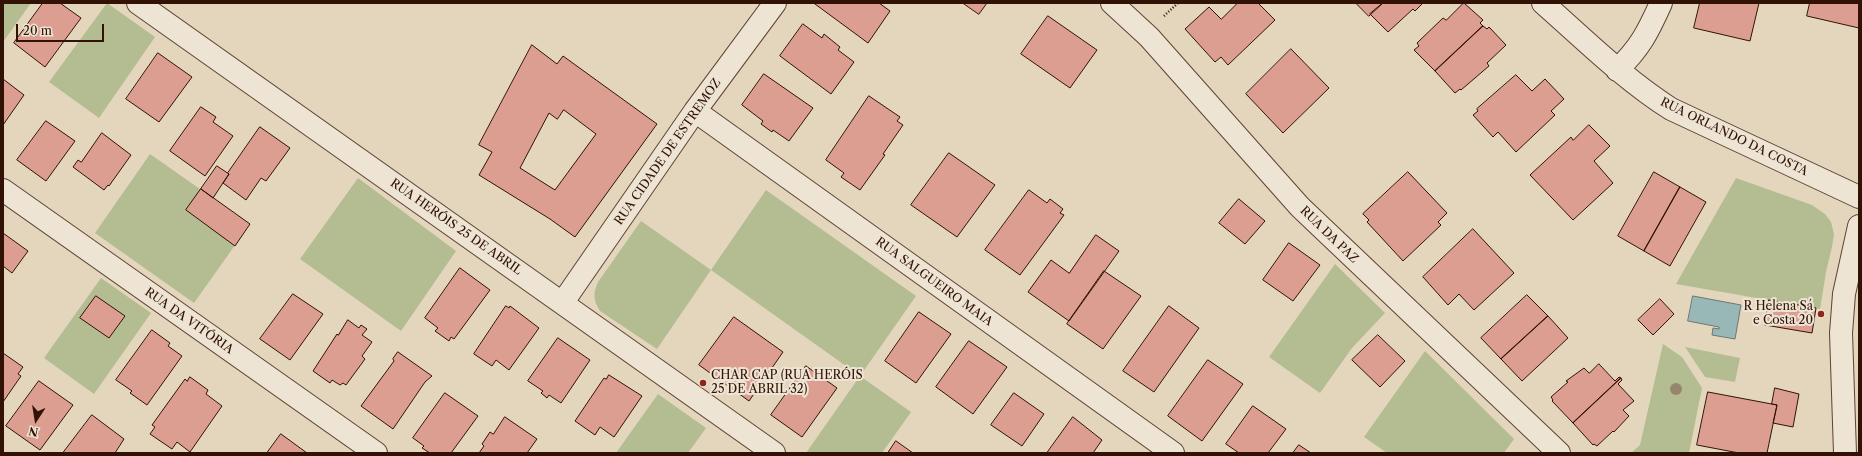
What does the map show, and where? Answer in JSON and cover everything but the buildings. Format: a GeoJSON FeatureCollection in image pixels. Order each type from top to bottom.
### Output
{"type":"FeatureCollection","features":[{"type":"Feature","properties":{"kind":"street","name":"RUA HERÓIS 25 DE ABRIL"},"geometry":{"type":"LineString","coordinates":[[138,3],[563,302],[774,453]]}},
{"type":"Feature","properties":{"kind":"street","name":"RUA CIDADE DE ESTREMOZ"},"geometry":{"type":"LineString","coordinates":[[563,302],[695,111],[774,3]]}},
{"type":"Feature","properties":{"kind":"street","name":"RUA DA PAZ"},"geometry":{"type":"LineString","coordinates":[[1112,3],[1149,37],[1300,207],[1558,453]]}},
{"type":"Feature","properties":{"kind":"street","name":"RUA ORLANDO DA COSTA"},"geometry":{"type":"LineString","coordinates":[[1544,3],[1617,70],[1644,91],[1671,109],[1859,197]]}},
{"type":"Feature","properties":{"kind":"street"},"geometry":{"type":"LineString","coordinates":[[1617,70],[1633,54],[1648,33],[1661,3]]}},
{"type":"Feature","properties":{"kind":"street","name":"RUA SALGUEIRO MAIA"},"geometry":{"type":"LineString","coordinates":[[695,111],[1173,453]]}},
{"type":"Feature","properties":{"kind":"street","name":"RUA DA VITÓRIA"},"geometry":{"type":"LineString","coordinates":[[3,190],[376,453]]}},
{"type":"Feature","properties":{"kind":"street"},"geometry":{"type":"LineString","coordinates":[[1845,453],[1841,333],[1844,294],[1859,226]]}},
{"type":"Feature","properties":{"kind":"green space"},"geometry":{"type":"Polygon","coordinates":[[[3,3],[31,3],[3,42],[3,3]]]}},
{"type":"Feature","properties":{"kind":"green space"},"geometry":{"type":"Polygon","coordinates":[[[107,3],[155,37],[99,118],[49,82],[107,3]]]}},
{"type":"Feature","properties":{"kind":"green space"},"geometry":{"type":"Polygon","coordinates":[[[150,154],[250,224],[194,303],[95,233],[150,154]]]}},
{"type":"Feature","properties":{"kind":"green space"},"geometry":{"type":"Polygon","coordinates":[[[358,178],[456,251],[401,331],[300,259],[358,178]]]}},
{"type":"Feature","properties":{"kind":"green space"},"geometry":{"type":"Polygon","coordinates":[[[1736,178],[1812,205],[1825,214],[1831,222],[1834,234],[1820,309],[1676,284],[1736,178]]]}},
{"type":"Feature","properties":{"kind":"green space"},"geometry":{"type":"Polygon","coordinates":[[[766,190],[916,296],[860,376],[711,270],[766,190]]]}},
{"type":"Feature","properties":{"kind":"green space"},"geometry":{"type":"Polygon","coordinates":[[[641,221],[711,270],[657,349],[600,311],[595,300],[595,290],[598,282],[641,221]]]}},
{"type":"Feature","properties":{"kind":"green space"},"geometry":{"type":"Polygon","coordinates":[[[1335,264],[1385,313],[1352,348],[1320,393],[1269,357],[1335,264]]]}},
{"type":"Feature","properties":{"kind":"green space"},"geometry":{"type":"Polygon","coordinates":[[[101,278],[151,313],[94,394],[44,358],[101,278]]]}},
{"type":"Feature","properties":{"kind":"green space"},"geometry":{"type":"Polygon","coordinates":[[[1663,344],[1682,357],[1702,388],[1689,453],[1631,453],[1640,445],[1663,344]]]}},
{"type":"Feature","properties":{"kind":"green space"},"geometry":{"type":"Polygon","coordinates":[[[1685,347],[1740,358],[1735,382],[1705,377],[1685,347]]]}},
{"type":"Feature","properties":{"kind":"green space"},"geometry":{"type":"Polygon","coordinates":[[[1425,351],[1514,439],[1504,453],[1387,453],[1364,437],[1425,351]]]}},
{"type":"Feature","properties":{"kind":"green space"},"geometry":{"type":"Polygon","coordinates":[[[860,376],[911,412],[882,453],[806,453],[860,376]]]}},
{"type":"Feature","properties":{"kind":"green space"},"geometry":{"type":"Polygon","coordinates":[[[658,394],[706,428],[688,453],[616,453],[658,394]]]}},
{"type":"Feature","properties":{"kind":"water"},"geometry":{"type":"Polygon","coordinates":[[[1693,296],[1741,305],[1735,339],[1712,335],[1713,328],[1719,329],[1719,327],[1688,321],[1693,296]]]}},
{"type":"Feature","properties":{"kind":"place","name":"R Helena Sá e Costa 20"},"geometry":{"type":"Point","coordinates":[1821,314]}},
{"type":"Feature","properties":{"kind":"place","name":"CHAR CAP (RUA HERÓIS 25 DE ABRIL 32)"},"geometry":{"type":"Point","coordinates":[703,383]}}]}
